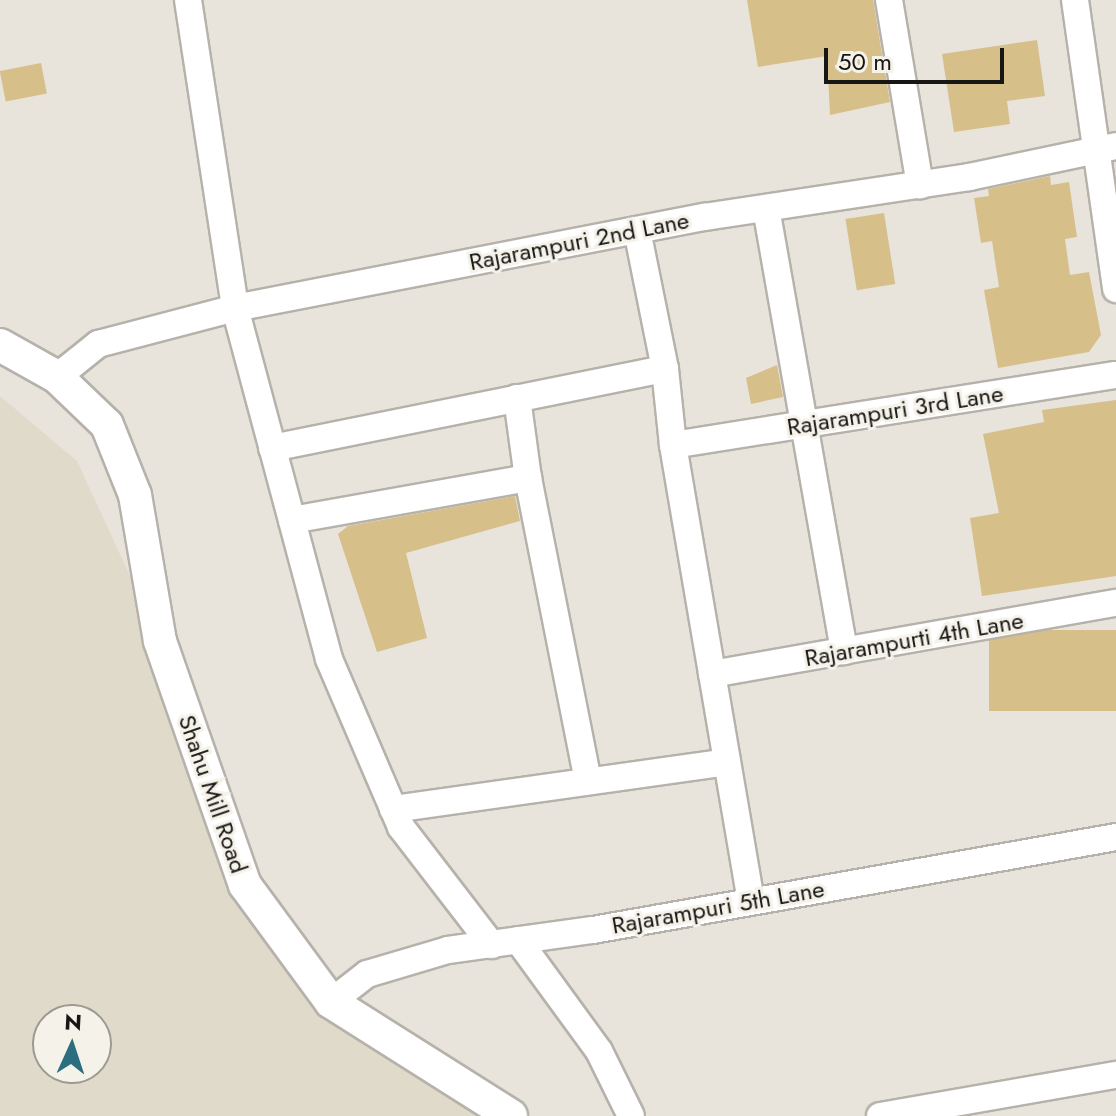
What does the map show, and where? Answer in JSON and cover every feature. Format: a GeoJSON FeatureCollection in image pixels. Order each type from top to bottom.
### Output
{"type":"FeatureCollection","features":[{"type":"Feature","properties":{"kind":"main road","name":"Shahu Mill Road"},"geometry":{"type":"LineString","coordinates":[[0,345],[57,377],[107,425],[135,495],[160,641],[245,885],[331,1002],[511,1116]]}},
{"type":"Feature","properties":{"kind":"street"},"geometry":{"type":"LineString","coordinates":[[188,0],[235,308],[329,659],[401,827],[492,945]]}},
{"type":"Feature","properties":{"kind":"street"},"geometry":{"type":"LineString","coordinates":[[889,0],[920,185]]}},
{"type":"Feature","properties":{"kind":"street"},"geometry":{"type":"LineString","coordinates":[[1075,0],[1106,148],[1116,289]]}},
{"type":"Feature","properties":{"kind":"street","name":"Rajarampuri 2nd Lane"},"geometry":{"type":"LineString","coordinates":[[57,377],[98,344],[235,308],[637,230],[920,185],[1106,148]]}},
{"type":"Feature","properties":{"kind":"street"},"geometry":{"type":"LineString","coordinates":[[766,208],[844,651]]}},
{"type":"Feature","properties":{"kind":"street"},"geometry":{"type":"LineString","coordinates":[[637,230],[665,369],[673,445],[751,901]]}},
{"type":"Feature","properties":{"kind":"street"},"geometry":{"type":"LineString","coordinates":[[272,448],[665,369]]}},
{"type":"Feature","properties":{"kind":"street","name":"Rajarampuri 3rd Lane"},"geometry":{"type":"LineString","coordinates":[[673,445],[1116,375]]}},
{"type":"Feature","properties":{"kind":"street"},"geometry":{"type":"LineString","coordinates":[[517,398],[528,478],[588,781]]}},
{"type":"Feature","properties":{"kind":"street"},"geometry":{"type":"LineString","coordinates":[[292,520],[528,478]]}},
{"type":"Feature","properties":{"kind":"street","name":"Rajarampurti 4th Lane"},"geometry":{"type":"LineString","coordinates":[[712,674],[1116,603]]}},
{"type":"Feature","properties":{"kind":"street"},"geometry":{"type":"LineString","coordinates":[[393,809],[727,762]]}},
{"type":"Feature","properties":{"kind":"street","name":"Rajarampuri 5th Lane"},"geometry":{"type":"LineString","coordinates":[[331,1002],[367,974],[448,950],[492,945],[1116,837]]}},
{"type":"Feature","properties":{"kind":"street"},"geometry":{"type":"LineString","coordinates":[[518,940],[599,1051],[631,1116]]}},
{"type":"Feature","properties":{"kind":"street"},"geometry":{"type":"LineString","coordinates":[[880,1116],[1116,1075]]}},
{"type":"Feature","properties":{"kind":"shaded area"},"geometry":{"type":"Polygon","coordinates":[[[0,396],[77,461],[160,641],[245,886],[325,995],[511,1116],[0,1116],[0,396]]]}},
{"type":"Feature","properties":{"kind":"building"},"geometry":{"type":"Polygon","coordinates":[[[747,0],[873,0],[890,102],[830,115],[827,56],[758,67],[747,0]]]}},
{"type":"Feature","properties":{"kind":"building"},"geometry":{"type":"Polygon","coordinates":[[[1037,40],[1045,96],[1007,101],[1010,124],[954,132],[942,54],[1037,40]]]}},
{"type":"Feature","properties":{"kind":"building"},"geometry":{"type":"Polygon","coordinates":[[[41,63],[47,93],[6,101],[0,71],[41,63]]]}},
{"type":"Feature","properties":{"kind":"building"},"geometry":{"type":"Polygon","coordinates":[[[1050,176],[1051,185],[1069,182],[1077,237],[1065,239],[1070,275],[1089,272],[1101,335],[1089,352],[998,368],[984,290],[999,287],[992,241],[981,243],[974,198],[989,196],[988,189],[1050,176]]]}},
{"type":"Feature","properties":{"kind":"building"},"geometry":{"type":"Polygon","coordinates":[[[884,213],[895,284],[857,290],[845,219],[884,213]]]}},
{"type":"Feature","properties":{"kind":"building"},"geometry":{"type":"Polygon","coordinates":[[[777,365],[783,397],[751,404],[746,378],[777,365]]]}},
{"type":"Feature","properties":{"kind":"building"},"geometry":{"type":"Polygon","coordinates":[[[1116,400],[1116,576],[982,596],[970,518],[999,513],[983,434],[1044,422],[1042,410],[1116,400]]]}},
{"type":"Feature","properties":{"kind":"building"},"geometry":{"type":"Polygon","coordinates":[[[515,496],[520,521],[406,553],[427,638],[377,652],[338,534],[348,526],[515,496]]]}},
{"type":"Feature","properties":{"kind":"building"},"geometry":{"type":"Polygon","coordinates":[[[989,630],[1116,630],[1116,711],[989,711],[989,630]]]}}]}
